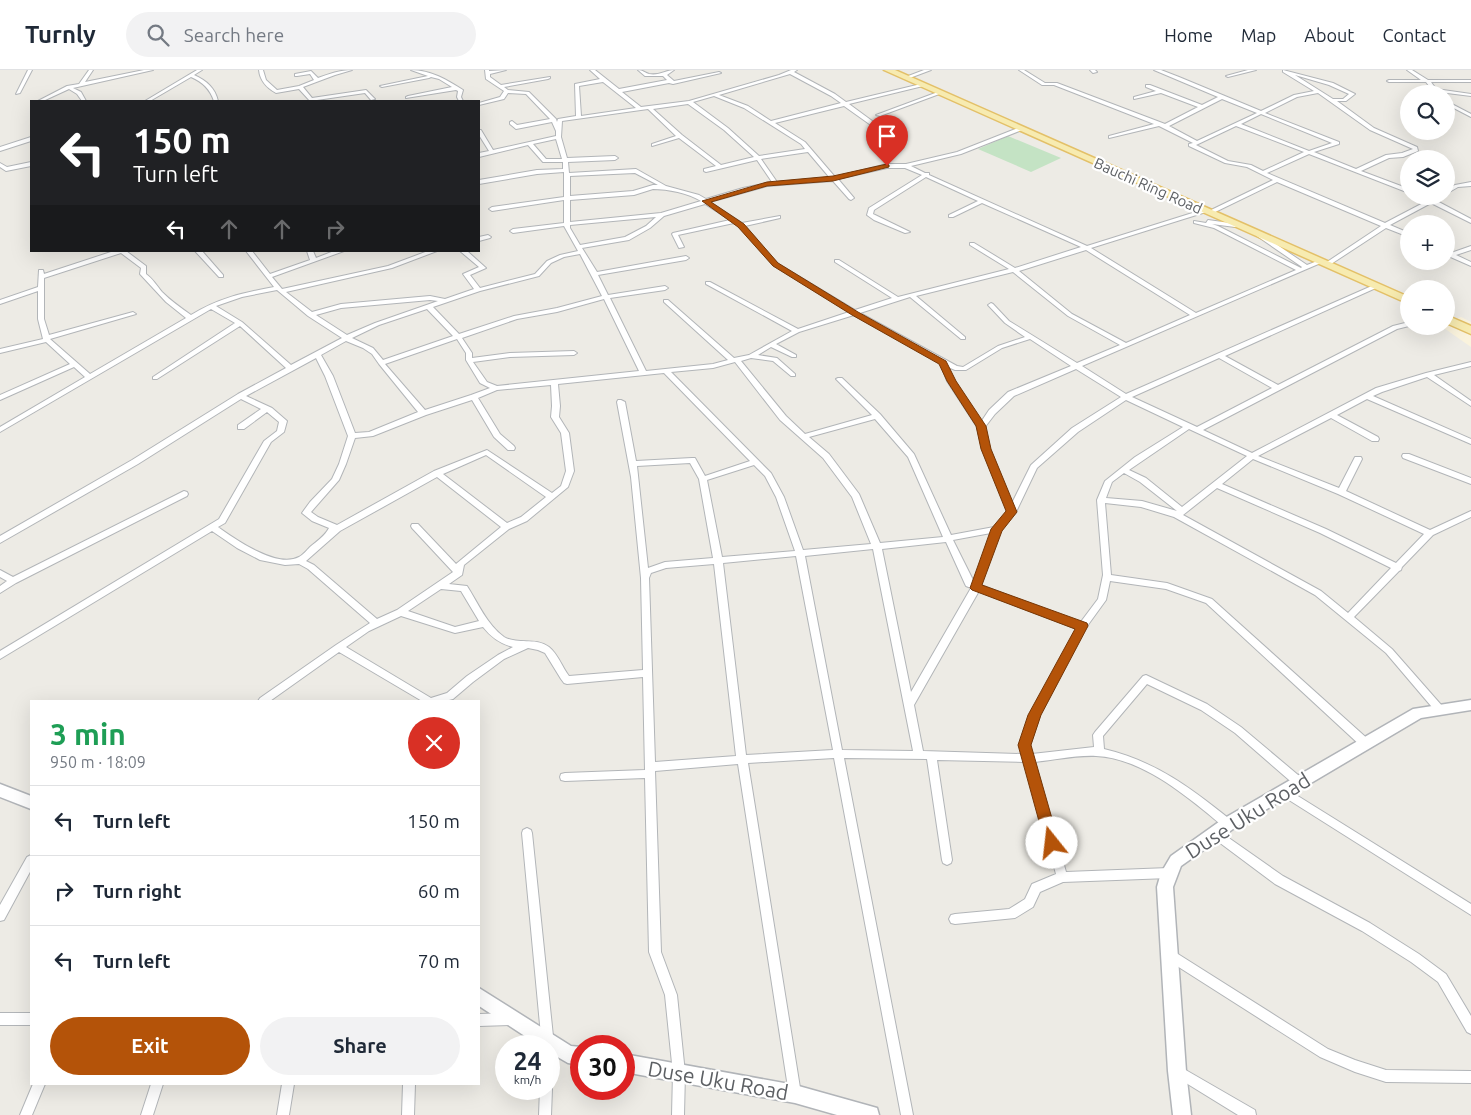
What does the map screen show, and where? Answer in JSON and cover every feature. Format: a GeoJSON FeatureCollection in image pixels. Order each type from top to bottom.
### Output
{"type":"FeatureCollection","features":[{"type":"Feature","properties":{"kind":"main road","name":"Bauchi Ring Road"},"geometry":{"type":"LineString","coordinates":[[888,70],[1400,297]]}},
{"type":"Feature","properties":{"kind":"main road"},"geometry":{"type":"LineString","coordinates":[[1455,322],[1468,327]]}},
{"type":"Feature","properties":{"kind":"street"},"geometry":{"type":"LineString","coordinates":[[18,93],[30,70]]}},
{"type":"Feature","properties":{"kind":"street"},"geometry":{"type":"LineString","coordinates":[[81,84],[91,70]]}},
{"type":"Feature","properties":{"kind":"street"},"geometry":{"type":"LineString","coordinates":[[42,100],[69,87],[150,70]]}},
{"type":"Feature","properties":{"kind":"street"},"geometry":{"type":"LineString","coordinates":[[149,100],[200,70]]}},
{"type":"Feature","properties":{"kind":"street"},"geometry":{"type":"LineString","coordinates":[[261,70],[261,76],[266,85],[276,92],[300,87],[333,74],[350,70]]}},
{"type":"Feature","properties":{"kind":"street"},"geometry":{"type":"LineString","coordinates":[[413,70],[441,78],[461,91],[460,100]]}},
{"type":"Feature","properties":{"kind":"street"},"geometry":{"type":"LineString","coordinates":[[504,70],[488,71],[488,78],[507,91],[527,93],[554,120],[562,153],[566,160],[569,198],[568,228],[595,274],[644,374]]}},
{"type":"Feature","properties":{"kind":"street"},"geometry":{"type":"LineString","coordinates":[[592,70],[640,109]]}},
{"type":"Feature","properties":{"kind":"street"},"geometry":{"type":"LineString","coordinates":[[640,70],[647,75],[664,75],[672,70]]}},
{"type":"Feature","properties":{"kind":"street"},"geometry":{"type":"LineString","coordinates":[[774,70],[781,76]]}},
{"type":"Feature","properties":{"kind":"street"},"geometry":{"type":"LineString","coordinates":[[905,78],[929,70]]}},
{"type":"Feature","properties":{"kind":"street"},"geometry":{"type":"LineString","coordinates":[[1021,70],[1044,84],[1055,84],[1162,125],[1197,143]]}},
{"type":"Feature","properties":{"kind":"street"},"geometry":{"type":"LineString","coordinates":[[1156,70],[1185,80],[1337,143],[1263,173]]}},
{"type":"Feature","properties":{"kind":"street"},"geometry":{"type":"LineString","coordinates":[[1228,76],[1254,70]]}},
{"type":"Feature","properties":{"kind":"street"},"geometry":{"type":"LineString","coordinates":[[1284,70],[1331,84],[1353,94],[1344,100],[1332,100]]}},
{"type":"Feature","properties":{"kind":"street"},"geometry":{"type":"LineString","coordinates":[[1284,70],[1332,100],[1372,129],[1416,150],[1403,155],[1388,156],[1358,170]]}},
{"type":"Feature","properties":{"kind":"street"},"geometry":{"type":"LineString","coordinates":[[1295,74],[1303,70]]}},
{"type":"Feature","properties":{"kind":"street"},"geometry":{"type":"LineString","coordinates":[[1408,70],[1426,80],[1430,85]]}},
{"type":"Feature","properties":{"kind":"street"},"geometry":{"type":"LineString","coordinates":[[558,134],[560,120],[689,102],[781,76],[792,71],[833,95],[876,127]]}},
{"type":"Feature","properties":{"kind":"street"},"geometry":{"type":"LineString","coordinates":[[297,75],[312,72],[317,80]]}},
{"type":"Feature","properties":{"kind":"street"},"geometry":{"type":"LineString","coordinates":[[618,91],[670,81],[673,83],[719,73]]}},
{"type":"Feature","properties":{"kind":"street"},"geometry":{"type":"LineString","coordinates":[[664,75],[670,81]]}},
{"type":"Feature","properties":{"kind":"street"},"geometry":{"type":"LineString","coordinates":[[192,76],[205,81],[216,100]]}},
{"type":"Feature","properties":{"kind":"street"},"geometry":{"type":"LineString","coordinates":[[382,86],[432,76]]}},
{"type":"Feature","properties":{"kind":"street"},"geometry":{"type":"LineString","coordinates":[[501,86],[548,78]]}},
{"type":"Feature","properties":{"kind":"street"},"geometry":{"type":"LineString","coordinates":[[569,79],[577,86],[579,117]]}},
{"type":"Feature","properties":{"kind":"street"},"geometry":{"type":"LineString","coordinates":[[577,86],[604,80]]}},
{"type":"Feature","properties":{"kind":"street"},"geometry":{"type":"LineString","coordinates":[[1390,81],[1471,81]]}},
{"type":"Feature","properties":{"kind":"street"},"geometry":{"type":"LineString","coordinates":[[772,122],[922,84]]}},
{"type":"Feature","properties":{"kind":"street"},"geometry":{"type":"LineString","coordinates":[[1148,86],[1202,107]]}},
{"type":"Feature","properties":{"kind":"street"},"geometry":{"type":"LineString","coordinates":[[69,87],[79,93],[83,100]]}},
{"type":"Feature","properties":{"kind":"street"},"geometry":{"type":"LineString","coordinates":[[300,87],[311,100]]}},
{"type":"Feature","properties":{"kind":"street"},"geometry":{"type":"LineString","coordinates":[[408,97],[456,88]]}},
{"type":"Feature","properties":{"kind":"street"},"geometry":{"type":"LineString","coordinates":[[317,100],[366,90],[373,99]]}},
{"type":"Feature","properties":{"kind":"street"},"geometry":{"type":"LineString","coordinates":[[480,104],[502,98],[507,91]]}},
{"type":"Feature","properties":{"kind":"street"},"geometry":{"type":"LineString","coordinates":[[1136,98],[1161,91]]}},
{"type":"Feature","properties":{"kind":"street"},"geometry":{"type":"LineString","coordinates":[[1317,92],[1296,96],[1238,125],[1191,145],[1227,162],[1249,166],[1277,180],[1400,231]]}},
{"type":"Feature","properties":{"kind":"street"},"geometry":{"type":"LineString","coordinates":[[878,115],[940,93]]}},
{"type":"Feature","properties":{"kind":"street"},"geometry":{"type":"LineString","coordinates":[[1455,94],[1471,95]]}},
{"type":"Feature","properties":{"kind":"street"},"geometry":{"type":"LineString","coordinates":[[715,95],[746,107],[803,143],[851,198]]}},
{"type":"Feature","properties":{"kind":"street"},"geometry":{"type":"LineString","coordinates":[[1111,137],[1162,125],[1223,97]]}},
{"type":"Feature","properties":{"kind":"street"},"geometry":{"type":"LineString","coordinates":[[689,102],[726,129],[758,158],[775,183]]}},
{"type":"Feature","properties":{"kind":"street"},"geometry":{"type":"LineString","coordinates":[[648,107],[680,136],[720,167]]}},
{"type":"Feature","properties":{"kind":"street"},"geometry":{"type":"LineString","coordinates":[[1455,107],[1471,116]]}},
{"type":"Feature","properties":{"kind":"street"},"geometry":{"type":"LineString","coordinates":[[512,122],[516,127],[554,120]]}},
{"type":"Feature","properties":{"kind":"street"},"geometry":{"type":"LineString","coordinates":[[1238,125],[1400,187]]}},
{"type":"Feature","properties":{"kind":"street"},"geometry":{"type":"LineString","coordinates":[[513,231],[662,214],[745,189],[775,183],[833,178],[869,169],[906,166],[959,153],[1020,129]]}},
{"type":"Feature","properties":{"kind":"street"},"geometry":{"type":"LineString","coordinates":[[480,155],[530,144],[558,134]]}},
{"type":"Feature","properties":{"kind":"street"},"geometry":{"type":"LineString","coordinates":[[654,145],[680,136]]}},
{"type":"Feature","properties":{"kind":"street"},"geometry":{"type":"LineString","coordinates":[[481,138],[492,152]]}},
{"type":"Feature","properties":{"kind":"street"},"geometry":{"type":"LineString","coordinates":[[0,149],[30,139]]}},
{"type":"Feature","properties":{"kind":"street"},"geometry":{"type":"LineString","coordinates":[[530,144],[545,162],[615,158]]}},
{"type":"Feature","properties":{"kind":"street"},"geometry":{"type":"LineString","coordinates":[[706,170],[758,158],[808,150]]}},
{"type":"Feature","properties":{"kind":"street"},"geometry":{"type":"LineString","coordinates":[[0,165],[6,169],[30,164]]}},
{"type":"Feature","properties":{"kind":"street"},"geometry":{"type":"LineString","coordinates":[[906,166],[1087,248],[1195,315]]}},
{"type":"Feature","properties":{"kind":"street"},"geometry":{"type":"LineString","coordinates":[[480,182],[537,172],[636,171],[663,186],[697,196],[705,201],[738,223],[776,264],[855,313],[942,363],[964,369],[1000,347],[1031,337]]}},
{"type":"Feature","properties":{"kind":"street"},"geometry":{"type":"LineString","coordinates":[[907,232],[876,219],[870,215],[871,209],[927,174]]}},
{"type":"Feature","properties":{"kind":"street"},"geometry":{"type":"LineString","coordinates":[[352,436],[370,434],[423,412],[474,397],[496,388],[713,366],[751,356],[797,331],[897,299],[1014,270],[1206,212],[1277,180]]}},
{"type":"Feature","properties":{"kind":"street"},"geometry":{"type":"LineString","coordinates":[[1455,187],[1471,184]]}},
{"type":"Feature","properties":{"kind":"street"},"geometry":{"type":"LineString","coordinates":[[492,209],[569,198],[634,193],[663,186]]}},
{"type":"Feature","properties":{"kind":"street"},"geometry":{"type":"LineString","coordinates":[[951,216],[981,201]]}},
{"type":"Feature","properties":{"kind":"street"},"geometry":{"type":"LineString","coordinates":[[981,426],[992,412],[1011,394],[1304,269],[1323,263],[1386,224],[1422,205]]}},
{"type":"Feature","properties":{"kind":"street"},"geometry":{"type":"LineString","coordinates":[[1439,205],[1471,220]]}},
{"type":"Feature","properties":{"kind":"street"},"geometry":{"type":"LineString","coordinates":[[0,540],[135,462],[241,396],[346,338],[377,324],[446,300],[537,275],[549,262],[562,256],[580,249],[627,239],[648,227],[662,214]]}},
{"type":"Feature","properties":{"kind":"street"},"geometry":{"type":"LineString","coordinates":[[681,247],[675,234],[680,232],[778,217]]}},
{"type":"Feature","properties":{"kind":"street"},"geometry":{"type":"LineString","coordinates":[[1173,221],[1235,225]]}},
{"type":"Feature","properties":{"kind":"street"},"geometry":{"type":"LineString","coordinates":[[1196,222],[1216,227],[1248,245],[1304,269]]}},
{"type":"Feature","properties":{"kind":"street"},"geometry":{"type":"LineString","coordinates":[[1259,235],[1304,269]]}},
{"type":"Feature","properties":{"kind":"street"},"geometry":{"type":"LineString","coordinates":[[480,239],[488,237]]}},
{"type":"Feature","properties":{"kind":"street"},"geometry":{"type":"LineString","coordinates":[[972,244],[1014,270],[1070,315],[1125,345]]}},
{"type":"Feature","properties":{"kind":"street"},"geometry":{"type":"LineString","coordinates":[[1455,252],[1471,248]]}},
{"type":"Feature","properties":{"kind":"street"},"geometry":{"type":"LineString","coordinates":[[89,377],[47,339],[41,319],[41,274],[118,252]]}},
{"type":"Feature","properties":{"kind":"street"},"geometry":{"type":"LineString","coordinates":[[123,252],[144,267],[143,274],[163,296],[191,318]]}},
{"type":"Feature","properties":{"kind":"street"},"geometry":{"type":"LineString","coordinates":[[199,252],[221,276]]}},
{"type":"Feature","properties":{"kind":"street"},"geometry":{"type":"LineString","coordinates":[[250,252],[280,290],[310,314],[346,338],[361,342],[379,357],[381,363],[423,412]]}},
{"type":"Feature","properties":{"kind":"street"},"geometry":{"type":"LineString","coordinates":[[310,252],[314,261]]}},
{"type":"Feature","properties":{"kind":"street"},"geometry":{"type":"LineString","coordinates":[[269,276],[338,252]]}},
{"type":"Feature","properties":{"kind":"street"},"geometry":{"type":"LineString","coordinates":[[0,430],[211,306],[241,295],[280,290],[390,266],[431,252]]}},
{"type":"Feature","properties":{"kind":"street"},"geometry":{"type":"LineString","coordinates":[[464,252],[483,268],[466,274],[478,290]]}},
{"type":"Feature","properties":{"kind":"street"},"geometry":{"type":"LineString","coordinates":[[1455,257],[1471,264]]}},
{"type":"Feature","properties":{"kind":"street"},"geometry":{"type":"LineString","coordinates":[[595,274],[686,258]]}},
{"type":"Feature","properties":{"kind":"street"},"geometry":{"type":"LineString","coordinates":[[837,261],[897,299]]}},
{"type":"Feature","properties":{"kind":"street"},"geometry":{"type":"LineString","coordinates":[[708,283],[797,331]]}},
{"type":"Feature","properties":{"kind":"street"},"geometry":{"type":"LineString","coordinates":[[909,705],[976,588],[997,529],[1012,512],[1034,467],[1074,430],[1126,397],[1376,286]]}},
{"type":"Feature","properties":{"kind":"street"},"geometry":{"type":"LineString","coordinates":[[0,302],[41,288]]}},
{"type":"Feature","properties":{"kind":"street"},"geometry":{"type":"LineString","coordinates":[[381,363],[516,317],[557,310],[605,297],[665,288]]}},
{"type":"Feature","properties":{"kind":"street"},"geometry":{"type":"LineString","coordinates":[[911,295],[963,338]]}},
{"type":"Feature","properties":{"kind":"street"},"geometry":{"type":"LineString","coordinates":[[310,314],[342,306],[430,298],[446,300]]}},
{"type":"Feature","properties":{"kind":"street"},"geometry":{"type":"LineString","coordinates":[[666,301],[734,360],[783,418],[826,456],[856,496],[876,546],[919,754]]}},
{"type":"Feature","properties":{"kind":"street"},"geometry":{"type":"LineString","coordinates":[[991,305],[1007,322],[1126,397],[1252,456],[1341,492],[1430,533]]}},
{"type":"Feature","properties":{"kind":"street"},"geometry":{"type":"LineString","coordinates":[[211,306],[240,323],[291,368]]}},
{"type":"Feature","properties":{"kind":"street"},"geometry":{"type":"LineString","coordinates":[[428,306],[457,338],[462,340],[469,353],[469,360],[484,383],[496,388]]}},
{"type":"Feature","properties":{"kind":"street"},"geometry":{"type":"LineString","coordinates":[[0,351],[133,314]]}},
{"type":"Feature","properties":{"kind":"street"},"geometry":{"type":"LineString","coordinates":[[155,378],[240,323]]}},
{"type":"Feature","properties":{"kind":"street"},"geometry":{"type":"LineString","coordinates":[[1062,877],[1025,745],[1035,715],[1082,626],[1102,600],[1106,588],[1101,500],[1109,481],[1193,428],[1400,326]]}},
{"type":"Feature","properties":{"kind":"street"},"geometry":{"type":"LineString","coordinates":[[770,344],[794,356]]}},
{"type":"Feature","properties":{"kind":"street"},"geometry":{"type":"LineString","coordinates":[[469,360],[510,355],[574,353]]}},
{"type":"Feature","properties":{"kind":"street"},"geometry":{"type":"LineString","coordinates":[[317,354],[352,436],[335,480],[329,489],[312,503],[306,513],[315,520],[334,527],[328,538]]}},
{"type":"Feature","properties":{"kind":"street"},"geometry":{"type":"LineString","coordinates":[[751,356],[775,359],[793,375]]}},
{"type":"Feature","properties":{"kind":"street"},"geometry":{"type":"LineString","coordinates":[[1220,356],[1276,387]]}},
{"type":"Feature","properties":{"kind":"street"},"geometry":{"type":"LineString","coordinates":[[942,363],[951,381],[981,426],[986,449],[1012,512]]}},
{"type":"Feature","properties":{"kind":"street"},"geometry":{"type":"LineString","coordinates":[[0,398],[75,364]]}},
{"type":"Feature","properties":{"kind":"street"},"geometry":{"type":"LineString","coordinates":[[1180,513],[1252,456],[1378,390],[1428,374],[1471,364]]}},
{"type":"Feature","properties":{"kind":"street"},"geometry":{"type":"LineString","coordinates":[[666,371],[768,475],[780,497],[800,553],[907,1115]]}},
{"type":"Feature","properties":{"kind":"street"},"geometry":{"type":"LineString","coordinates":[[1428,374],[1471,404]]}},
{"type":"Feature","properties":{"kind":"street"},"geometry":{"type":"LineString","coordinates":[[840,379],[877,416],[912,456],[969,584],[1082,626]]}},
{"type":"Feature","properties":{"kind":"street"},"geometry":{"type":"LineString","coordinates":[[264,700],[339,647],[442,586],[459,572],[460,564],[506,527],[524,519],[564,487],[570,472],[565,433],[555,417],[554,382]]}},
{"type":"Feature","properties":{"kind":"street"},"geometry":{"type":"LineString","coordinates":[[0,656],[222,521],[268,441],[280,432],[283,421],[266,409],[241,396]]}},
{"type":"Feature","properties":{"kind":"street"},"geometry":{"type":"LineString","coordinates":[[1367,396],[1471,442]]}},
{"type":"Feature","properties":{"kind":"street"},"geometry":{"type":"LineString","coordinates":[[474,397],[496,435],[512,448]]}},
{"type":"Feature","properties":{"kind":"street"},"geometry":{"type":"LineString","coordinates":[[621,402],[632,464],[645,578],[655,952],[671,995],[679,1073],[678,1115]]}},
{"type":"Feature","properties":{"kind":"street"},"geometry":{"type":"LineString","coordinates":[[241,427],[266,409]]}},
{"type":"Feature","properties":{"kind":"street"},"geometry":{"type":"LineString","coordinates":[[1332,415],[1375,439]]}},
{"type":"Feature","properties":{"kind":"street"},"geometry":{"type":"LineString","coordinates":[[805,436],[877,416]]}},
{"type":"Feature","properties":{"kind":"street"},"geometry":{"type":"LineString","coordinates":[[300,561],[337,529],[437,473],[487,452],[552,497]]}},
{"type":"Feature","properties":{"kind":"street"},"geometry":{"type":"LineString","coordinates":[[1406,456],[1471,481]]}},
{"type":"Feature","properties":{"kind":"street"},"geometry":{"type":"LineString","coordinates":[[1341,492],[1358,459]]}},
{"type":"Feature","properties":{"kind":"street"},"geometry":{"type":"LineString","coordinates":[[632,464],[692,460],[703,480],[718,560],[742,760],[795,1094]]}},
{"type":"Feature","properties":{"kind":"street"},"geometry":{"type":"LineString","coordinates":[[703,480],[755,462]]}},
{"type":"Feature","properties":{"kind":"street"},"geometry":{"type":"LineString","coordinates":[[1124,470],[1143,480],[1180,513],[1318,594],[1349,617],[1389,651],[1440,710]]}},
{"type":"Feature","properties":{"kind":"street"},"geometry":{"type":"LineString","coordinates":[[437,473],[506,527]]}},
{"type":"Feature","properties":{"kind":"street"},"geometry":{"type":"LineString","coordinates":[[1216,484],[1323,531],[1398,568]]}},
{"type":"Feature","properties":{"kind":"street"},"geometry":{"type":"LineString","coordinates":[[0,590],[13,581],[184,494]]}},
{"type":"Feature","properties":{"kind":"street"},"geometry":{"type":"LineString","coordinates":[[1101,500],[1142,504],[1180,513]]}},
{"type":"Feature","properties":{"kind":"street"},"geometry":{"type":"LineString","coordinates":[[1349,617],[1430,533],[1471,514]]}},
{"type":"Feature","properties":{"kind":"street"},"geometry":{"type":"LineString","coordinates":[[415,526],[459,572]]}},
{"type":"Feature","properties":{"kind":"street"},"geometry":{"type":"LineString","coordinates":[[212,527],[240,546],[263,558],[285,562],[300,561],[311,567],[377,624]]}},
{"type":"Feature","properties":{"kind":"street"},"geometry":{"type":"LineString","coordinates":[[645,578],[648,571],[665,565],[949,539],[997,529]]}},
{"type":"Feature","properties":{"kind":"street"},"geometry":{"type":"LineString","coordinates":[[0,573],[13,581]]}},
{"type":"Feature","properties":{"kind":"street"},"geometry":{"type":"LineString","coordinates":[[1106,577],[1167,586],[1209,601],[1366,744]]}},
{"type":"Feature","properties":{"kind":"street"},"geometry":{"type":"LineString","coordinates":[[442,586],[464,588],[484,623],[506,642],[525,646],[538,646],[548,651],[558,671],[567,680],[648,673]]}},
{"type":"Feature","properties":{"kind":"street"},"geometry":{"type":"LineString","coordinates":[[400,612],[455,630],[484,623]]}},
{"type":"Feature","properties":{"kind":"street"},"geometry":{"type":"LineString","coordinates":[[435,700],[450,696],[470,679],[502,657],[525,646]]}},
{"type":"Feature","properties":{"kind":"street"},"geometry":{"type":"LineString","coordinates":[[339,647],[429,700]]}},
{"type":"Feature","properties":{"kind":"street"},"geometry":{"type":"LineString","coordinates":[[1099,752],[1098,735],[1146,679],[1204,707],[1238,730],[1300,783]]}},
{"type":"Feature","properties":{"kind":"street","name":"Duse Uku Road"},"geometry":{"type":"LineString","coordinates":[[1182,1115],[1177,1071],[1165,887],[1169,873],[1176,862],[1189,850],[1222,829],[1418,713],[1470,707]]}},
{"type":"Feature","properties":{"kind":"street"},"geometry":{"type":"LineString","coordinates":[[565,777],[650,771],[742,760],[837,754],[919,754],[1029,758],[1099,752],[1122,758],[1154,770],[1185,790],[1222,829],[1279,880],[1366,927],[1416,958],[1442,978],[1471,1028]]}},
{"type":"Feature","properties":{"kind":"street"},"geometry":{"type":"LineString","coordinates":[[931,755],[948,860]]}},
{"type":"Feature","properties":{"kind":"street"},"geometry":{"type":"LineString","coordinates":[[0,790],[30,803]]}},
{"type":"Feature","properties":{"kind":"street"},"geometry":{"type":"LineString","coordinates":[[1285,792],[1471,910]]}},
{"type":"Feature","properties":{"kind":"street"},"geometry":{"type":"LineString","coordinates":[[527,833],[547,1035]]}},
{"type":"Feature","properties":{"kind":"street"},"geometry":{"type":"LineString","coordinates":[[0,916],[30,862]]}},
{"type":"Feature","properties":{"kind":"street"},"geometry":{"type":"LineString","coordinates":[[955,919],[1011,914],[1029,903],[1036,888],[1062,877],[1169,873]]}},
{"type":"Feature","properties":{"kind":"street"},"geometry":{"type":"LineString","coordinates":[[1170,954],[1324,1052],[1355,1066],[1386,1076],[1471,1077]]}},
{"type":"Feature","properties":{"kind":"street"},"geometry":{"type":"LineString","coordinates":[[480,997],[536,1035]]}},
{"type":"Feature","properties":{"kind":"street"},"geometry":{"type":"LineString","coordinates":[[0,1019],[30,1019]]}},
{"type":"Feature","properties":{"kind":"street"},"geometry":{"type":"LineString","coordinates":[[480,1020],[512,1019]]}},
{"type":"Feature","properties":{"kind":"street","name":"Duse Uku Road"},"geometry":{"type":"LineString","coordinates":[[635,1066],[795,1094],[870,1115]]}},
{"type":"Feature","properties":{"kind":"street"},"geometry":{"type":"LineString","coordinates":[[1177,1071],[1250,1115]]}},
{"type":"Feature","properties":{"kind":"street"},"geometry":{"type":"LineString","coordinates":[[26,1115],[39,1085]]}},
{"type":"Feature","properties":{"kind":"street"},"geometry":{"type":"LineString","coordinates":[[146,1115],[157,1085]]}},
{"type":"Feature","properties":{"kind":"street"},"geometry":{"type":"LineString","coordinates":[[283,1115],[288,1085]]}},
{"type":"Feature","properties":{"kind":"street"},"geometry":{"type":"LineString","coordinates":[[408,1115],[409,1085]]}},
{"type":"Feature","properties":{"kind":"street"},"geometry":{"type":"LineString","coordinates":[[545,1115],[546,1100]]}},
{"type":"Feature","properties":{"kind":"shaded area"},"geometry":{"type":"Polygon","coordinates":[[[1461,317],[1471,322],[1471,347],[1454,335],[1455,319],[1461,317]]]}},
{"type":"Feature","properties":{"kind":"green space"},"geometry":{"type":"Polygon","coordinates":[[[1008,136],[1061,158],[1031,172],[978,149],[1008,136]]]}},
{"type":"Feature","properties":{"kind":"route"},"geometry":{"type":"LineString","coordinates":[[887,166],[833,178],[767,184],[705,201],[741,225],[776,264],[855,313],[942,363],[951,381],[981,426],[986,449],[1012,512],[997,529],[976,588],[1082,626],[1035,715],[1025,745],[1052,843]]}}]}
